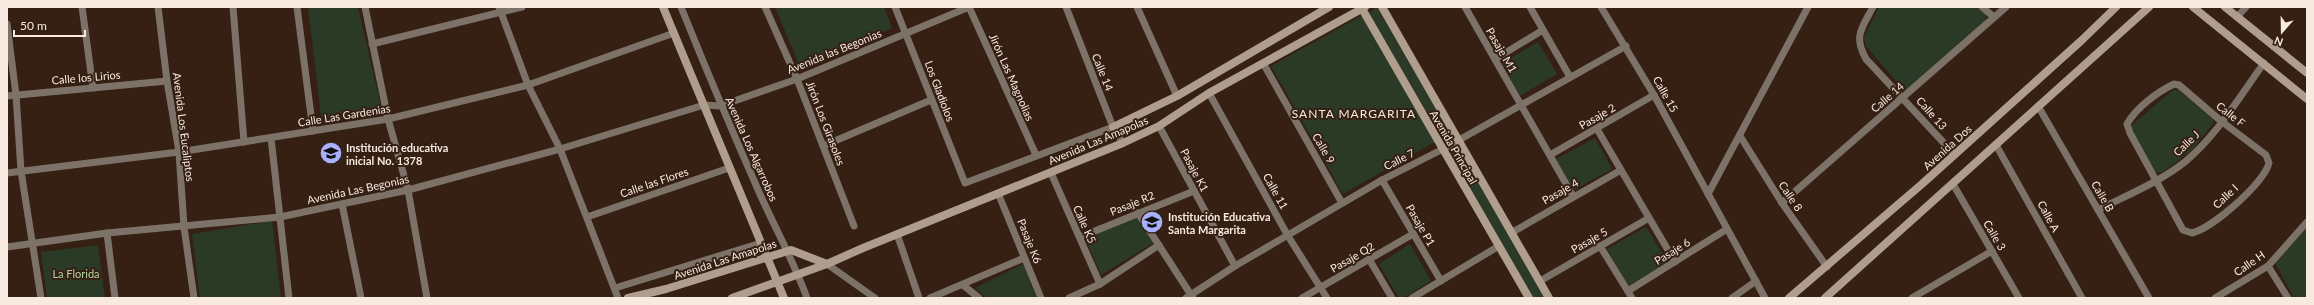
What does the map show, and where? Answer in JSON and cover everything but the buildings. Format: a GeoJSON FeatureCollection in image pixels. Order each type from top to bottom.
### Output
{"type":"FeatureCollection","features":[{"type":"Feature","properties":{"kind":"street"},"geometry":{"type":"LineString","coordinates":[[82,7],[93,88]]}},
{"type":"Feature","properties":{"kind":"street","name":"Avenida Los Eucaliptos"},"geometry":{"type":"LineString","coordinates":[[158,7],[167,81],[179,152],[184,227],[194,298]]}},
{"type":"Feature","properties":{"kind":"street"},"geometry":{"type":"LineString","coordinates":[[233,7],[244,142]]}},
{"type":"Feature","properties":{"kind":"street"},"geometry":{"type":"LineString","coordinates":[[297,7],[313,131]]}},
{"type":"Feature","properties":{"kind":"street"},"geometry":{"type":"LineString","coordinates":[[365,7],[388,119],[408,190],[427,298]]}},
{"type":"Feature","properties":{"kind":"street"},"geometry":{"type":"LineString","coordinates":[[372,44],[500,10],[522,7]]}},
{"type":"Feature","properties":{"kind":"street"},"geometry":{"type":"LineString","coordinates":[[663,7],[784,298]]}},
{"type":"Feature","properties":{"kind":"street","name":"Avenida Los Algarrobos"},"geometry":{"type":"LineString","coordinates":[[680,7],[720,106],[786,251],[799,275],[807,298]]}},
{"type":"Feature","properties":{"kind":"street","name":"Jirón Los Girasoles"},"geometry":{"type":"LineString","coordinates":[[765,7],[797,79],[854,226]]}},
{"type":"Feature","properties":{"kind":"street","name":"Los Gladiolos"},"geometry":{"type":"LineString","coordinates":[[895,7],[965,183],[1036,155]]}},
{"type":"Feature","properties":{"kind":"street","name":"Avenida las Begonias"},"geometry":{"type":"LineString","coordinates":[[704,104],[720,106],[797,79],[969,7]]}},
{"type":"Feature","properties":{"kind":"street","name":"Jirón Las Magnolias"},"geometry":{"type":"LineString","coordinates":[[969,7],[1036,155]]}},
{"type":"Feature","properties":{"kind":"street","name":"Calle 14"},"geometry":{"type":"LineString","coordinates":[[1066,7],[1113,127],[1122,143]]}},
{"type":"Feature","properties":{"kind":"street"},"geometry":{"type":"LineString","coordinates":[[1137,7],[1177,96]]}},
{"type":"Feature","properties":{"kind":"street","name":"Avenida Las Amapolas"},"geometry":{"type":"LineString","coordinates":[[1113,127],[1177,96],[1328,7]]}},
{"type":"Feature","properties":{"kind":"street","name":"Avenida Principal"},"geometry":{"type":"LineString","coordinates":[[1382,7],[1511,233],[1550,298]]}},
{"type":"Feature","properties":{"kind":"street","name":"Pasaje M1"},"geometry":{"type":"LineString","coordinates":[[1465,7],[1573,196]]}},
{"type":"Feature","properties":{"kind":"street"},"geometry":{"type":"LineString","coordinates":[[1530,7],[1570,77]]}},
{"type":"Feature","properties":{"kind":"street","name":"Calle 15"},"geometry":{"type":"LineString","coordinates":[[1601,7],[1626,46],[1764,298]]}},
{"type":"Feature","properties":{"kind":"street"},"geometry":{"type":"LineString","coordinates":[[1708,194],[1808,7]]}},
{"type":"Feature","properties":{"kind":"street","name":"Calle 13"},"geometry":{"type":"LineString","coordinates":[[1873,7],[1859,34],[1861,50],[1866,59],[1954,155]]}},
{"type":"Feature","properties":{"kind":"street"},"geometry":{"type":"LineString","coordinates":[[1982,7],[1994,17]]}},
{"type":"Feature","properties":{"kind":"street","name":"Calle 14"},"geometry":{"type":"LineString","coordinates":[[1782,203],[2006,7]]}},
{"type":"Feature","properties":{"kind":"street","name":"Avenida Dos"},"geometry":{"type":"LineString","coordinates":[[1789,298],[1954,155],[2082,40],[2116,7]]}},
{"type":"Feature","properties":{"kind":"street"},"geometry":{"type":"LineString","coordinates":[[1825,298],[2149,7]]}},
{"type":"Feature","properties":{"kind":"street"},"geometry":{"type":"LineString","coordinates":[[2192,7],[2264,63],[2307,99]]}},
{"type":"Feature","properties":{"kind":"street"},"geometry":{"type":"LineString","coordinates":[[2225,7],[2307,73]]}},
{"type":"Feature","properties":{"kind":"street"},"geometry":{"type":"LineString","coordinates":[[2237,17],[2246,7]]}},
{"type":"Feature","properties":{"kind":"street","name":"Avenida Las Amapolas"},"geometry":{"type":"LineString","coordinates":[[732,298],[827,264],[897,234],[1051,173],[1159,126],[1210,93],[1362,8]]}},
{"type":"Feature","properties":{"kind":"street","name":"Avenida Principal"},"geometry":{"type":"LineString","coordinates":[[1362,8],[1529,298]]}},
{"type":"Feature","properties":{"kind":"street"},"geometry":{"type":"LineString","coordinates":[[500,10],[528,85],[560,149],[588,217],[618,298]]}},
{"type":"Feature","properties":{"kind":"street"},"geometry":{"type":"LineString","coordinates":[[7,24],[16,95],[21,171],[41,298]]}},
{"type":"Feature","properties":{"kind":"street"},"geometry":{"type":"LineString","coordinates":[[1495,60],[1543,30]]}},
{"type":"Feature","properties":{"kind":"street","name":"Calle Las Gardenias"},"geometry":{"type":"LineString","coordinates":[[7,173],[179,152],[388,119],[528,85],[674,33]]}},
{"type":"Feature","properties":{"kind":"street","name":"Calle 7"},"geometry":{"type":"LineString","coordinates":[[1190,297],[1235,266],[1342,203],[1382,180],[1443,149],[1520,104],[1626,46]]}},
{"type":"Feature","properties":{"kind":"street","name":"Calle 9"},"geometry":{"type":"LineString","coordinates":[[1263,63],[1342,203]]}},
{"type":"Feature","properties":{"kind":"street","name":"Calle J"},"geometry":{"type":"LineString","coordinates":[[2098,210],[2156,181],[2185,161],[2221,121],[2264,63]]}},
{"type":"Feature","properties":{"kind":"street","name":"Calle los Lirios"},"geometry":{"type":"LineString","coordinates":[[7,96],[167,81]]}},
{"type":"Feature","properties":{"kind":"street","name":"Calle F"},"geometry":{"type":"LineString","coordinates":[[2156,181],[2130,133],[2128,124],[2131,116],[2164,89],[2174,84],[2179,85],[2221,121],[2266,155],[2268,166]]}},
{"type":"Feature","properties":{"kind":"street","name":"Calle 11"},"geometry":{"type":"LineString","coordinates":[[1210,93],[1288,236],[1327,298]]}},
{"type":"Feature","properties":{"kind":"street","name":"Pasaje 2"},"geometry":{"type":"LineString","coordinates":[[1550,155],[1654,96]]}},
{"type":"Feature","properties":{"kind":"street"},"geometry":{"type":"LineString","coordinates":[[823,146],[931,100]]}},
{"type":"Feature","properties":{"kind":"street","name":"Avenida Las Begonias"},"geometry":{"type":"LineString","coordinates":[[7,247],[107,233],[280,217],[408,190],[560,149],[704,104]]}},
{"type":"Feature","properties":{"kind":"street","name":"Calle B"},"geometry":{"type":"LineString","coordinates":[[2038,106],[2149,298]]}},
{"type":"Feature","properties":{"kind":"street","name":"Pasaje K1"},"geometry":{"type":"LineString","coordinates":[[1159,126],[1235,266]]}},
{"type":"Feature","properties":{"kind":"street"},"geometry":{"type":"LineString","coordinates":[[1036,155],[1113,127]]}},
{"type":"Feature","properties":{"kind":"street"},"geometry":{"type":"LineString","coordinates":[[1597,129],[1675,262]]}},
{"type":"Feature","properties":{"kind":"street","name":"Calle 8"},"geometry":{"type":"LineString","coordinates":[[1740,136],[1782,203],[1827,266]]}},
{"type":"Feature","properties":{"kind":"street"},"geometry":{"type":"LineString","coordinates":[[272,138],[290,298]]}},
{"type":"Feature","properties":{"kind":"street","name":"Calle A"},"geometry":{"type":"LineString","coordinates":[[1996,145],[2082,298]]}},
{"type":"Feature","properties":{"kind":"street","name":"Calle I"},"geometry":{"type":"LineString","coordinates":[[2156,181],[2183,230],[2189,233],[2196,232],[2212,223],[2264,175],[2268,166]]}},
{"type":"Feature","properties":{"kind":"street","name":"Calle las Flores"},"geometry":{"type":"LineString","coordinates":[[588,217],[729,168]]}},
{"type":"Feature","properties":{"kind":"street","name":"Pasaje 4"},"geometry":{"type":"LineString","coordinates":[[1511,233],[1573,196],[1621,170]]}},
{"type":"Feature","properties":{"kind":"street","name":"Calle K5"},"geometry":{"type":"LineString","coordinates":[[1051,173],[1100,284]]}},
{"type":"Feature","properties":{"kind":"street","name":"Pasaje P1"},"geometry":{"type":"LineString","coordinates":[[1382,180],[1441,281]]}},
{"type":"Feature","properties":{"kind":"street","name":"Calle 3"},"geometry":{"type":"LineString","coordinates":[[1953,184],[1992,251],[2016,297]]}},
{"type":"Feature","properties":{"kind":"street","name":"Pasaje R2"},"geometry":{"type":"LineString","coordinates":[[1080,237],[1194,191]]}},
{"type":"Feature","properties":{"kind":"street","name":"Pasaje K6"},"geometry":{"type":"LineString","coordinates":[[998,193],[1041,298]]}},
{"type":"Feature","properties":{"kind":"street"},"geometry":{"type":"LineString","coordinates":[[342,204],[361,298]]}},
{"type":"Feature","properties":{"kind":"street"},"geometry":{"type":"LineString","coordinates":[[1138,213],[1190,297]]}},
{"type":"Feature","properties":{"kind":"street","name":"Pasaje 5"},"geometry":{"type":"LineString","coordinates":[[1540,281],[1649,218]]}},
{"type":"Feature","properties":{"kind":"street","name":"Calle H"},"geometry":{"type":"LineString","coordinates":[[2215,298],[2268,266],[2307,222]]}},
{"type":"Feature","properties":{"kind":"street","name":"Pasaje 6"},"geometry":{"type":"LineString","coordinates":[[1630,295],[1675,262],[1727,229]]}},
{"type":"Feature","properties":{"kind":"street"},"geometry":{"type":"LineString","coordinates":[[107,233],[115,298]]}},
{"type":"Feature","properties":{"kind":"street"},"geometry":{"type":"LineString","coordinates":[[897,234],[919,298]]}},
{"type":"Feature","properties":{"kind":"street","name":"Pasaje Q2"},"geometry":{"type":"LineString","coordinates":[[1302,298],[1413,234]]}},
{"type":"Feature","properties":{"kind":"street"},"geometry":{"type":"LineString","coordinates":[[615,288],[761,243]]}},
{"type":"Feature","properties":{"kind":"street"},"geometry":{"type":"LineString","coordinates":[[1069,298],[1100,284],[1159,245]]}},
{"type":"Feature","properties":{"kind":"street"},"geometry":{"type":"LineString","coordinates":[[1412,298],[1499,246]]}},
{"type":"Feature","properties":{"kind":"street"},"geometry":{"type":"LineString","coordinates":[[1600,246],[1630,295]]}},
{"type":"Feature","properties":{"kind":"street","name":"Avenida Las Amapolas"},"geometry":{"type":"LineString","coordinates":[[628,298],[666,289],[766,256],[791,250],[827,264]]}},
{"type":"Feature","properties":{"kind":"street"},"geometry":{"type":"LineString","coordinates":[[1912,298],[1992,251]]}},
{"type":"Feature","properties":{"kind":"street"},"geometry":{"type":"LineString","coordinates":[[930,298],[1024,258]]}},
{"type":"Feature","properties":{"kind":"street"},"geometry":{"type":"LineString","coordinates":[[1370,259],[1392,298]]}},
{"type":"Feature","properties":{"kind":"street"},"geometry":{"type":"LineString","coordinates":[[827,264],[875,298]]}},
{"type":"Feature","properties":{"kind":"street"},"geometry":{"type":"LineString","coordinates":[[2268,266],[2288,298]]}},
{"type":"Feature","properties":{"kind":"street"},"geometry":{"type":"LineString","coordinates":[[1732,298],[1756,281]]}},
{"type":"Feature","properties":{"kind":"street"},"geometry":{"type":"LineString","coordinates":[[963,285],[979,298]]}},
{"type":"Feature","properties":{"kind":"green space"},"geometry":{"type":"Polygon","coordinates":[[[308,7],[358,7],[382,111],[322,123],[308,7]]]}},
{"type":"Feature","properties":{"kind":"green space"},"geometry":{"type":"Polygon","coordinates":[[[775,7],[884,7],[892,28],[800,67],[775,7]]]}},
{"type":"Feature","properties":{"kind":"green space"},"geometry":{"type":"Polygon","coordinates":[[[1879,7],[1976,7],[1986,15],[1985,23],[1908,90],[1903,89],[1866,46],[1864,37],[1879,7]]]}},
{"type":"Feature","properties":{"kind":"green space"},"geometry":{"type":"Polygon","coordinates":[[[1375,8],[1378,9],[1451,134],[1447,141],[1444,141],[1369,14],[1375,8]]]}},
{"type":"Feature","properties":{"kind":"green space"},"geometry":{"type":"Polygon","coordinates":[[[1363,15],[1438,140],[1343,194],[1271,66],[1363,15]]]}},
{"type":"Feature","properties":{"kind":"green space"},"geometry":{"type":"Polygon","coordinates":[[[1538,42],[1557,74],[1520,96],[1502,63],[1538,42]]]}},
{"type":"Feature","properties":{"kind":"green space"},"geometry":{"type":"Polygon","coordinates":[[[2173,90],[2178,90],[2214,120],[2213,124],[2192,150],[2161,173],[2155,172],[2131,129],[2132,125],[2173,90]]]}},
{"type":"Feature","properties":{"kind":"green space"},"geometry":{"type":"Polygon","coordinates":[[[1595,138],[1612,169],[1574,190],[1556,159],[1595,138]]]}},
{"type":"Feature","properties":{"kind":"green space"},"geometry":{"type":"Polygon","coordinates":[[[1453,146],[1459,149],[1545,298],[1533,298],[1449,153],[1453,146]]]}},
{"type":"Feature","properties":{"kind":"green space"},"geometry":{"type":"Polygon","coordinates":[[[1136,217],[1153,243],[1101,275],[1085,238],[1136,217]]]}},
{"type":"Feature","properties":{"kind":"green space"},"geometry":{"type":"Polygon","coordinates":[[[272,221],[281,298],[200,298],[192,234],[272,221]]]}},
{"type":"Feature","properties":{"kind":"green space"},"geometry":{"type":"Polygon","coordinates":[[[1646,227],[1668,262],[1629,287],[1607,249],[1646,227]]]}},
{"type":"Feature","properties":{"kind":"green space"},"geometry":{"type":"Polygon","coordinates":[[[2307,228],[2307,298],[2294,298],[2275,263],[2307,228]]]}},
{"type":"Feature","properties":{"kind":"green space"},"geometry":{"type":"Polygon","coordinates":[[[1410,244],[1431,281],[1403,298],[1399,298],[1379,264],[1410,244]]]}},
{"type":"Feature","properties":{"kind":"green space","name":"La Florida"},"geometry":{"type":"Polygon","coordinates":[[[98,245],[105,298],[47,298],[41,252],[98,245]]]}},
{"type":"Feature","properties":{"kind":"green space"},"geometry":{"type":"Polygon","coordinates":[[[1021,265],[1024,266],[1036,298],[986,298],[975,288],[1021,265]]]}},
{"type":"Feature","properties":{"kind":"place","name":"Institución educativa inicial No. 1378"},"geometry":{"type":"Point","coordinates":[331,153]}},
{"type":"Feature","properties":{"kind":"place","name":"Institución Educativa Santa Margarita"},"geometry":{"type":"Point","coordinates":[1152,222]}},
{"type":"Feature","properties":{"kind":"district","name":"SANTA MARGARITA"},"geometry":{"type":"Point","coordinates":[1354,113]}}]}
